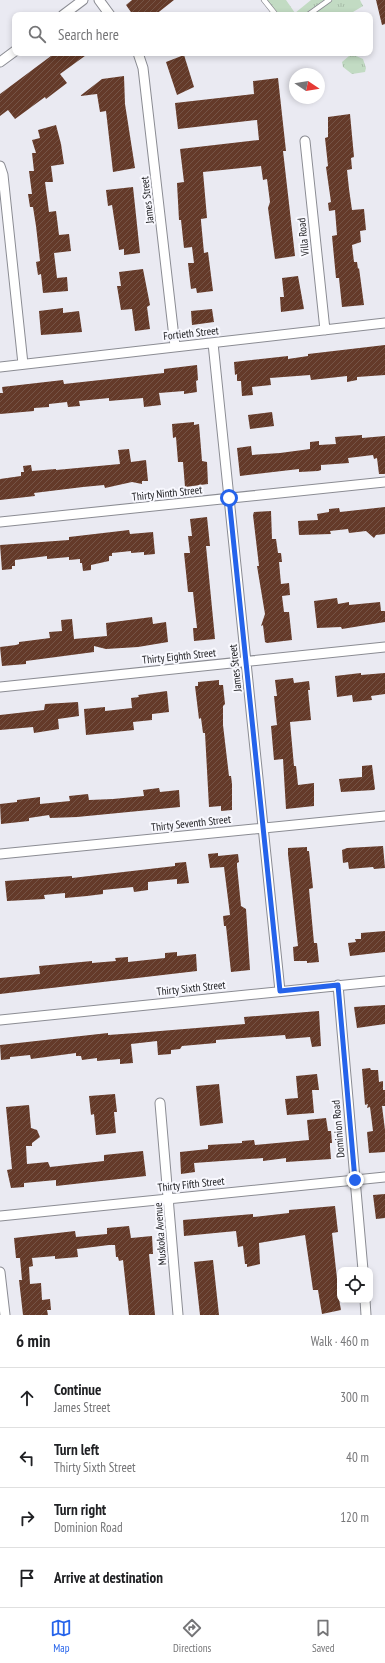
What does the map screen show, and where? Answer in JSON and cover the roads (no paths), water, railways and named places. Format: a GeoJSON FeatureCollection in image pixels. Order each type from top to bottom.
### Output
{"type":"FeatureCollection","features":[{"type":"Feature","properties":{"kind":"street"},"geometry":{"type":"LineString","coordinates":[[67,12],[83,0]]}},
{"type":"Feature","properties":{"kind":"street"},"geometry":{"type":"LineString","coordinates":[[99,0],[108,12]]}},
{"type":"Feature","properties":{"kind":"street"},"geometry":{"type":"LineString","coordinates":[[0,62],[12,53]]}},
{"type":"Feature","properties":{"kind":"street","name":"James Street"},"geometry":{"type":"LineString","coordinates":[[139,56],[143,68],[175,346]]}},
{"type":"Feature","properties":{"kind":"street","name":"Villa Road"},"geometry":{"type":"LineString","coordinates":[[305,142],[326,330]]}},
{"type":"Feature","properties":{"kind":"street"},"geometry":{"type":"LineString","coordinates":[[0,166],[3,175],[23,364]]}},
{"type":"Feature","properties":{"kind":"street","name":"Fortieth Street"},"geometry":{"type":"LineString","coordinates":[[0,367],[175,346],[385,324]]}},
{"type":"Feature","properties":{"kind":"street","name":"James Street"},"geometry":{"type":"LineString","coordinates":[[213,343],[280,991]]}},
{"type":"Feature","properties":{"kind":"street","name":"Thirty Ninth Street"},"geometry":{"type":"LineString","coordinates":[[0,522],[385,482]]}},
{"type":"Feature","properties":{"kind":"street","name":"Thirty Eighth Street"},"geometry":{"type":"LineString","coordinates":[[0,687],[385,648]]}},
{"type":"Feature","properties":{"kind":"street","name":"Thirty Seventh Street"},"geometry":{"type":"LineString","coordinates":[[0,854],[385,816]]}},
{"type":"Feature","properties":{"kind":"street","name":"Thirty Sixth Street"},"geometry":{"type":"LineString","coordinates":[[0,1020],[385,981]]}},
{"type":"Feature","properties":{"kind":"street","name":"Dominion Road"},"geometry":{"type":"LineString","coordinates":[[338,985],[363,1267]]}},
{"type":"Feature","properties":{"kind":"street","name":"Muskoka Avenue"},"geometry":{"type":"LineString","coordinates":[[160,1103],[170,1198],[178,1315]]}},
{"type":"Feature","properties":{"kind":"street","name":"Thirty Fifth Street"},"geometry":{"type":"LineString","coordinates":[[0,1216],[385,1177]]}},
{"type":"Feature","properties":{"kind":"street"},"geometry":{"type":"LineString","coordinates":[[0,1272],[5,1315]]}},
{"type":"Feature","properties":{"kind":"street"},"geometry":{"type":"LineString","coordinates":[[365,1303],[366,1315]]}},
{"type":"Feature","properties":{"kind":"lane"},"geometry":{"type":"LineString","coordinates":[[264,0],[274,12]]}},
{"type":"Feature","properties":{"kind":"lane"},"geometry":{"type":"LineString","coordinates":[[312,12],[329,0]]}}]}
